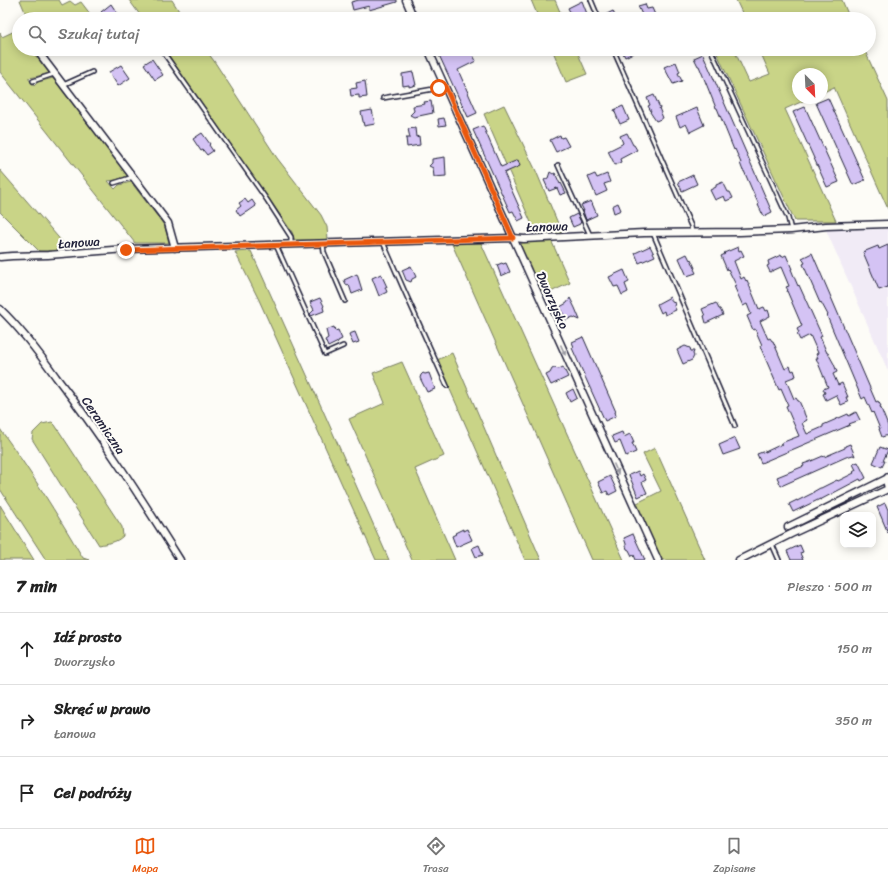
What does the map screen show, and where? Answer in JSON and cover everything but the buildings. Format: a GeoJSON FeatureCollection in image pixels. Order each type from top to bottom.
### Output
{"type":"FeatureCollection","features":[{"type":"Feature","properties":{"kind":"street"},"geometry":{"type":"LineString","coordinates":[[406,0],[411,12]]}},
{"type":"Feature","properties":{"kind":"street"},"geometry":{"type":"LineString","coordinates":[[41,56],[168,223],[175,248]]}},
{"type":"Feature","properties":{"kind":"street","name":"Dworzysko"},"geometry":{"type":"LineString","coordinates":[[431,56],[658,560]]}},
{"type":"Feature","properties":{"kind":"street","name":"Łanowa"},"geometry":{"type":"LineString","coordinates":[[0,257],[175,248],[513,238],[524,239],[653,233],[740,232],[791,230],[826,226],[888,224]]}},
{"type":"Feature","properties":{"kind":"street","name":"Ceramiczna"},"geometry":{"type":"LineString","coordinates":[[0,309],[29,341],[74,400],[142,499],[180,560]]}},
{"type":"Feature","properties":{"kind":"street"},"geometry":{"type":"LineString","coordinates":[[739,560],[888,489],[887,478],[788,527]]}},
{"type":"Feature","properties":{"kind":"lane"},"geometry":{"type":"LineString","coordinates":[[591,0],[596,12]]}},
{"type":"Feature","properties":{"kind":"lane"},"geometry":{"type":"LineString","coordinates":[[166,56],[267,200],[291,237],[291,245]]}},
{"type":"Feature","properties":{"kind":"lane"},"geometry":{"type":"LineString","coordinates":[[616,56],[691,226],[692,233]]}},
{"type":"Feature","properties":{"kind":"lane"},"geometry":{"type":"LineString","coordinates":[[714,56],[788,218],[791,230]]}},
{"type":"Feature","properties":{"kind":"lane"},"geometry":{"type":"LineString","coordinates":[[63,85],[92,72]]}},
{"type":"Feature","properties":{"kind":"lane"},"geometry":{"type":"LineString","coordinates":[[33,81],[55,74]]}},
{"type":"Feature","properties":{"kind":"lane"},"geometry":{"type":"LineString","coordinates":[[383,98],[445,86]]}},
{"type":"Feature","properties":{"kind":"lane"},"geometry":{"type":"LineString","coordinates":[[558,165],[590,236]]}},
{"type":"Feature","properties":{"kind":"lane"},"geometry":{"type":"LineString","coordinates":[[114,183],[133,177]]}},
{"type":"Feature","properties":{"kind":"lane"},"geometry":{"type":"LineString","coordinates":[[653,233],[735,426]]}},
{"type":"Feature","properties":{"kind":"lane"},"geometry":{"type":"LineString","coordinates":[[383,242],[447,386]]}},
{"type":"Feature","properties":{"kind":"lane"},"geometry":{"type":"LineString","coordinates":[[323,244],[324,252],[345,301]]}},
{"type":"Feature","properties":{"kind":"lane"},"geometry":{"type":"LineString","coordinates":[[276,245],[325,354],[343,346]]}},
{"type":"Feature","properties":{"kind":"lane"},"geometry":{"type":"LineString","coordinates":[[772,544],[779,560]]}},
{"type":"Feature","properties":{"kind":"shaded area"},"geometry":{"type":"Polygon","coordinates":[[[888,229],[888,371],[826,230],[888,229]]]}},
{"type":"Feature","properties":{"kind":"green space"},"geometry":{"type":"Polygon","coordinates":[[[20,0],[59,0],[62,5],[70,1],[75,5],[81,2],[89,12],[25,12],[20,0]]]}},
{"type":"Feature","properties":{"kind":"green space"},"geometry":{"type":"Polygon","coordinates":[[[129,0],[172,0],[180,12],[138,12],[129,0]]]}},
{"type":"Feature","properties":{"kind":"green space"},"geometry":{"type":"Polygon","coordinates":[[[531,0],[555,0],[560,12],[536,12],[531,0]]]}},
{"type":"Feature","properties":{"kind":"green space"},"geometry":{"type":"Polygon","coordinates":[[[736,0],[842,0],[847,12],[742,12],[736,0]]]}},
{"type":"Feature","properties":{"kind":"green space"},"geometry":{"type":"Polygon","coordinates":[[[12,32],[12,56],[36,56],[49,73],[28,78],[34,86],[38,82],[53,78],[128,176],[108,181],[115,189],[119,185],[131,182],[165,227],[169,243],[135,243],[0,72],[0,33],[2,37],[12,32]]]}},
{"type":"Feature","properties":{"kind":"green space"},"geometry":{"type":"Polygon","coordinates":[[[169,56],[210,56],[277,158],[321,215],[327,227],[328,240],[295,241],[292,232],[169,56]]]}},
{"type":"Feature","properties":{"kind":"green space"},"geometry":{"type":"Polygon","coordinates":[[[555,56],[579,56],[587,74],[566,82],[555,56]]]}},
{"type":"Feature","properties":{"kind":"green space"},"geometry":{"type":"Polygon","coordinates":[[[718,56],[737,56],[749,82],[770,74],[762,56],[867,56],[888,101],[888,209],[834,87],[828,90],[828,68],[792,68],[792,104],[796,104],[785,109],[836,221],[795,221],[718,56]]]}},
{"type":"Feature","properties":{"kind":"green space"},"geometry":{"type":"Polygon","coordinates":[[[504,105],[536,171],[562,233],[536,234],[484,114],[504,105]]]}},
{"type":"Feature","properties":{"kind":"green space"},"geometry":{"type":"Polygon","coordinates":[[[0,170],[64,244],[62,251],[39,251],[0,212],[0,170]]]}},
{"type":"Feature","properties":{"kind":"green space"},"geometry":{"type":"Polygon","coordinates":[[[551,240],[570,283],[542,296],[521,247],[522,242],[551,240]]]}},
{"type":"Feature","properties":{"kind":"green space"},"geometry":{"type":"Polygon","coordinates":[[[481,243],[624,560],[592,560],[452,244],[481,243]]]}},
{"type":"Feature","properties":{"kind":"green space"},"geometry":{"type":"Polygon","coordinates":[[[251,251],[389,560],[376,560],[259,300],[235,252],[251,251]]]}},
{"type":"Feature","properties":{"kind":"green space"},"geometry":{"type":"Polygon","coordinates":[[[452,353],[541,560],[525,560],[437,360],[452,353]]]}},
{"type":"Feature","properties":{"kind":"green space"},"geometry":{"type":"Polygon","coordinates":[[[402,362],[444,456],[415,469],[455,560],[412,560],[349,419],[385,403],[373,373],[402,362]]]}},
{"type":"Feature","properties":{"kind":"green space"},"geometry":{"type":"Polygon","coordinates":[[[52,422],[122,527],[123,536],[118,540],[99,545],[32,439],[33,433],[42,424],[52,422]]]}},
{"type":"Feature","properties":{"kind":"green space"},"geometry":{"type":"Polygon","coordinates":[[[0,429],[43,492],[83,558],[89,560],[46,560],[0,489],[0,429]]]}},
{"type":"Feature","properties":{"kind":"green space"},"geometry":{"type":"Polygon","coordinates":[[[655,448],[705,560],[660,560],[635,504],[661,491],[643,454],[655,448]]]}},
{"type":"Feature","properties":{"kind":"green space"},"geometry":{"type":"Polygon","coordinates":[[[0,505],[34,560],[0,560],[0,505]]]}},
{"type":"Feature","properties":{"kind":"route"},"geometry":{"type":"LineString","coordinates":[[126,250],[513,238],[445,86],[439,88]]}}]}
